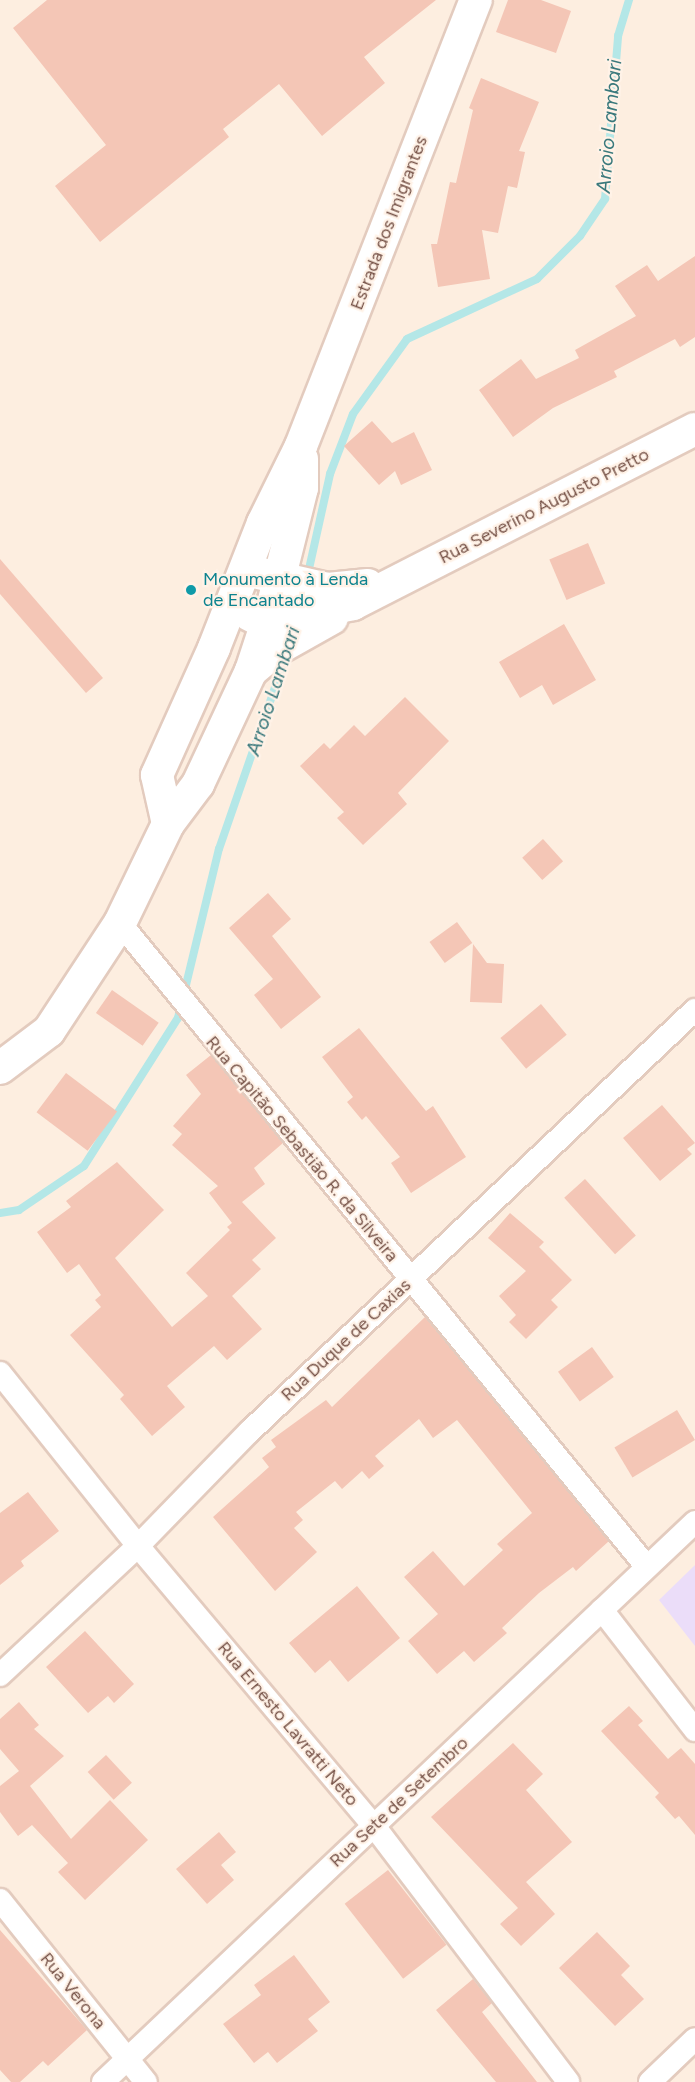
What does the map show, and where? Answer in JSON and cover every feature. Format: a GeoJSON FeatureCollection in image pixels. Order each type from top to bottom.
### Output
{"type":"FeatureCollection","features":[{"type":"Feature","properties":{"kind":"street","name":"Estrada dos Imigrantes"},"geometry":{"type":"LineString","coordinates":[[168,824],[157,775],[231,606],[262,523],[302,446],[476,0]]}},
{"type":"Feature","properties":{"kind":"street","name":"Rua Severino Augusto Pretto"},"geometry":{"type":"LineString","coordinates":[[272,630],[314,622],[340,596],[393,583],[695,429]]}},
{"type":"Feature","properties":{"kind":"street","name":"Estrada dos Imigrantes"},"geometry":{"type":"LineString","coordinates":[[272,630],[273,604],[282,579],[302,488],[302,446]]}},
{"type":"Feature","properties":{"kind":"street"},"geometry":{"type":"LineString","coordinates":[[245,570],[340,596]]}},
{"type":"Feature","properties":{"kind":"street"},"geometry":{"type":"LineString","coordinates":[[0,1068],[49,1030],[120,923],[168,824],[198,784],[272,630],[231,606]]}},
{"type":"Feature","properties":{"kind":"street","name":"Rua Capitão Sebastião R. da Silveira"},"geometry":{"type":"LineString","coordinates":[[120,923],[647,1568]]}},
{"type":"Feature","properties":{"kind":"street","name":"Rua Duque de Caxias"},"geometry":{"type":"LineString","coordinates":[[0,1675],[138,1546],[249,1432],[695,1010]]}},
{"type":"Feature","properties":{"kind":"street","name":"Rua Ernesto Lavratti Neto"},"geometry":{"type":"LineString","coordinates":[[0,1373],[138,1546],[374,1826],[568,2082]]}},
{"type":"Feature","properties":{"kind":"street","name":"Rua Sete de Setembro"},"geometry":{"type":"LineString","coordinates":[[103,2082],[695,1522]]}},
{"type":"Feature","properties":{"kind":"street"},"geometry":{"type":"LineString","coordinates":[[602,1610],[695,1730]]}},
{"type":"Feature","properties":{"kind":"street","name":"Rua Verona"},"geometry":{"type":"LineString","coordinates":[[0,1900],[146,2082]]}},
{"type":"Feature","properties":{"kind":"street"},"geometry":{"type":"LineString","coordinates":[[650,2082],[695,2039]]}},
{"type":"Feature","properties":{"kind":"shaded area"},"geometry":{"type":"Polygon","coordinates":[[[695,1565],[695,1646],[659,1600],[695,1565]]]}},
{"type":"Feature","properties":{"kind":"building"},"geometry":{"type":"Polygon","coordinates":[[[47,0],[436,0],[364,57],[385,83],[322,136],[279,84],[223,129],[229,137],[100,242],[55,186],[106,145],[13,28],[47,0]]]}},
{"type":"Feature","properties":{"kind":"building"},"geometry":{"type":"Polygon","coordinates":[[[508,0],[541,0],[571,11],[556,53],[496,32],[508,0]]]}},
{"type":"Feature","properties":{"kind":"building"},"geometry":{"type":"Polygon","coordinates":[[[481,78],[539,102],[519,151],[525,152],[517,188],[508,186],[498,233],[482,230],[490,279],[438,287],[431,244],[437,244],[450,182],[456,183],[473,110],[469,108],[481,78]]]}},
{"type":"Feature","properties":{"kind":"building"},"geometry":{"type":"Polygon","coordinates":[[[695,256],[695,337],[680,347],[675,339],[614,371],[617,377],[553,408],[513,437],[479,390],[521,359],[536,379],[579,358],[575,350],[636,316],[615,286],[647,265],[658,281],[695,256]]]}},
{"type":"Feature","properties":{"kind":"building"},"geometry":{"type":"Polygon","coordinates":[[[372,421],[392,443],[414,432],[432,470],[401,485],[395,471],[379,485],[344,446],[372,421]]]}},
{"type":"Feature","properties":{"kind":"building"},"geometry":{"type":"Polygon","coordinates":[[[588,543],[605,584],[567,600],[549,559],[588,543]]]}},
{"type":"Feature","properties":{"kind":"building"},"geometry":{"type":"Polygon","coordinates":[[[0,559],[103,678],[86,693],[0,594],[0,559]]]}},
{"type":"Feature","properties":{"kind":"building"},"geometry":{"type":"Polygon","coordinates":[[[564,624],[596,680],[553,705],[542,685],[520,698],[499,662],[564,624]]]}},
{"type":"Feature","properties":{"kind":"building"},"geometry":{"type":"Polygon","coordinates":[[[405,697],[449,741],[398,793],[407,804],[363,845],[337,818],[344,812],[300,766],[324,743],[330,749],[354,725],[365,736],[405,697]]]}},
{"type":"Feature","properties":{"kind":"building"},"geometry":{"type":"Polygon","coordinates":[[[543,839],[563,861],[542,880],[522,858],[543,839]]]}},
{"type":"Feature","properties":{"kind":"building"},"geometry":{"type":"Polygon","coordinates":[[[268,893],[291,919],[272,936],[321,997],[281,1029],[254,995],[273,979],[229,928],[268,893]]]}},
{"type":"Feature","properties":{"kind":"building"},"geometry":{"type":"Polygon","coordinates":[[[457,922],[472,943],[445,963],[429,942],[457,922]]]}},
{"type":"Feature","properties":{"kind":"building"},"geometry":{"type":"Polygon","coordinates":[[[473,944],[487,963],[504,964],[502,1003],[470,1002],[473,944]]]}},
{"type":"Feature","properties":{"kind":"building"},"geometry":{"type":"Polygon","coordinates":[[[112,990],[159,1023],[143,1046],[96,1013],[112,990]]]}},
{"type":"Feature","properties":{"kind":"building"},"geometry":{"type":"Polygon","coordinates":[[[541,1004],[567,1035],[526,1069],[500,1038],[541,1004]]]}},
{"type":"Feature","properties":{"kind":"building"},"geometry":{"type":"Polygon","coordinates":[[[359,1028],[426,1111],[433,1106],[466,1157],[411,1193],[391,1163],[400,1157],[366,1116],[362,1120],[347,1102],[353,1097],[322,1057],[359,1028]]]}},
{"type":"Feature","properties":{"kind":"building"},"geometry":{"type":"Polygon","coordinates":[[[211,1055],[283,1143],[254,1168],[265,1184],[242,1202],[276,1238],[252,1260],[261,1269],[232,1296],[262,1329],[227,1360],[214,1346],[167,1386],[185,1407],[152,1436],[120,1399],[124,1395],[70,1335],[101,1307],[95,1300],[101,1295],[79,1264],[67,1273],[37,1232],[71,1207],[66,1201],[117,1162],[164,1210],[115,1258],[172,1327],[208,1296],[186,1273],[230,1230],[227,1227],[232,1223],[209,1193],[218,1186],[172,1145],[182,1134],[173,1126],[201,1094],[186,1075],[211,1055]]]}},
{"type":"Feature","properties":{"kind":"building"},"geometry":{"type":"Polygon","coordinates":[[[66,1073],[117,1112],[88,1151],[37,1112],[66,1073]]]}},
{"type":"Feature","properties":{"kind":"building"},"geometry":{"type":"Polygon","coordinates":[[[662,1105],[695,1143],[687,1149],[692,1154],[660,1181],[623,1138],[662,1105]]]}},
{"type":"Feature","properties":{"kind":"building"},"geometry":{"type":"Polygon","coordinates":[[[585,1179],[636,1235],[615,1254],[564,1198],[585,1179]]]}},
{"type":"Feature","properties":{"kind":"building"},"geometry":{"type":"Polygon","coordinates":[[[510,1213],[544,1242],[539,1247],[572,1280],[551,1300],[558,1307],[526,1339],[509,1322],[516,1315],[499,1296],[526,1271],[488,1238],[510,1213]]]}},
{"type":"Feature","properties":{"kind":"building"},"geometry":{"type":"Polygon","coordinates":[[[425,1317],[609,1541],[576,1571],[573,1567],[539,1593],[502,1628],[507,1633],[474,1662],[464,1651],[437,1674],[408,1641],[438,1614],[404,1577],[433,1551],[464,1586],[503,1550],[497,1544],[532,1513],[457,1420],[433,1438],[419,1419],[375,1456],[384,1466],[369,1479],[362,1471],[342,1489],[335,1481],[296,1512],[303,1520],[294,1528],[317,1552],[275,1591],[213,1517],[269,1467],[262,1458],[276,1447],[271,1440],[326,1400],[332,1407],[425,1317]]]}},
{"type":"Feature","properties":{"kind":"building"},"geometry":{"type":"Polygon","coordinates":[[[592,1347],[614,1377],[580,1402],[558,1372],[592,1347]]]}},
{"type":"Feature","properties":{"kind":"building"},"geometry":{"type":"Polygon","coordinates":[[[677,1410],[695,1440],[632,1478],[614,1448],[677,1410]]]}},
{"type":"Feature","properties":{"kind":"building"},"geometry":{"type":"Polygon","coordinates":[[[28,1492],[59,1531],[21,1561],[24,1566],[0,1585],[0,1513],[28,1492]]]}},
{"type":"Feature","properties":{"kind":"building"},"geometry":{"type":"Polygon","coordinates":[[[357,1586],[400,1638],[348,1682],[330,1660],[315,1673],[289,1643],[357,1586]]]}},
{"type":"Feature","properties":{"kind":"building"},"geometry":{"type":"Polygon","coordinates":[[[85,1631],[134,1684],[114,1703],[108,1696],[88,1713],[46,1667],[85,1631]]]}},
{"type":"Feature","properties":{"kind":"building"},"geometry":{"type":"Polygon","coordinates":[[[19,1702],[39,1725],[34,1729],[64,1756],[30,1786],[71,1839],[110,1800],[148,1840],[85,1900],[58,1872],[68,1863],[32,1825],[18,1836],[0,1812],[0,1786],[19,1771],[0,1749],[0,1719],[19,1702]]]}},
{"type":"Feature","properties":{"kind":"building"},"geometry":{"type":"Polygon","coordinates":[[[629,1706],[643,1721],[638,1725],[668,1759],[681,1748],[695,1764],[695,1835],[679,1816],[675,1819],[655,1797],[659,1793],[601,1731],[629,1706]]]}},
{"type":"Feature","properties":{"kind":"building"},"geometry":{"type":"Polygon","coordinates":[[[513,1743],[543,1774],[526,1790],[572,1842],[526,1882],[555,1914],[521,1946],[500,1924],[518,1908],[431,1817],[513,1743]]]}},
{"type":"Feature","properties":{"kind":"building"},"geometry":{"type":"Polygon","coordinates":[[[106,1755],[132,1783],[114,1800],[88,1772],[106,1755]]]}},
{"type":"Feature","properties":{"kind":"building"},"geometry":{"type":"Polygon","coordinates":[[[219,1832],[236,1852],[221,1865],[234,1880],[207,1904],[176,1869],[219,1832]]]}},
{"type":"Feature","properties":{"kind":"building"},"geometry":{"type":"Polygon","coordinates":[[[388,1870],[446,1945],[403,1979],[345,1904],[388,1870]]]}},
{"type":"Feature","properties":{"kind":"building"},"geometry":{"type":"Polygon","coordinates":[[[0,1930],[87,2030],[48,2066],[43,2061],[20,2082],[11,2082],[0,2070],[0,1930]]]}},
{"type":"Feature","properties":{"kind":"building"},"geometry":{"type":"Polygon","coordinates":[[[597,1932],[630,1966],[621,1975],[644,1999],[615,2026],[559,1968],[597,1932]]]}},
{"type":"Feature","properties":{"kind":"building"},"geometry":{"type":"Polygon","coordinates":[[[294,1955],[330,2002],[308,2019],[318,2031],[277,2063],[268,2052],[254,2063],[223,2024],[261,1995],[254,1985],[294,1955]]]}},
{"type":"Feature","properties":{"kind":"building"},"geometry":{"type":"Polygon","coordinates":[[[473,1979],[492,2003],[482,2012],[537,2082],[496,2082],[436,2010],[473,1979]]]}},
{"type":"Feature","properties":{"kind":"waterway","name":"Arroio Lambari"},"geometry":{"type":"LineString","coordinates":[[307,578],[330,474],[353,414],[407,339],[537,279],[580,236],[605,199],[618,36],[629,0]]}},
{"type":"Feature","properties":{"kind":"waterway","name":"Arroio Lambari"},"geometry":{"type":"LineString","coordinates":[[0,1213],[19,1210],[84,1166],[178,1018],[219,849],[286,656]]}},
{"type":"Feature","properties":{"kind":"place","name":"Monumento à Lenda de Encantado"},"geometry":{"type":"Point","coordinates":[191,590]}}]}
